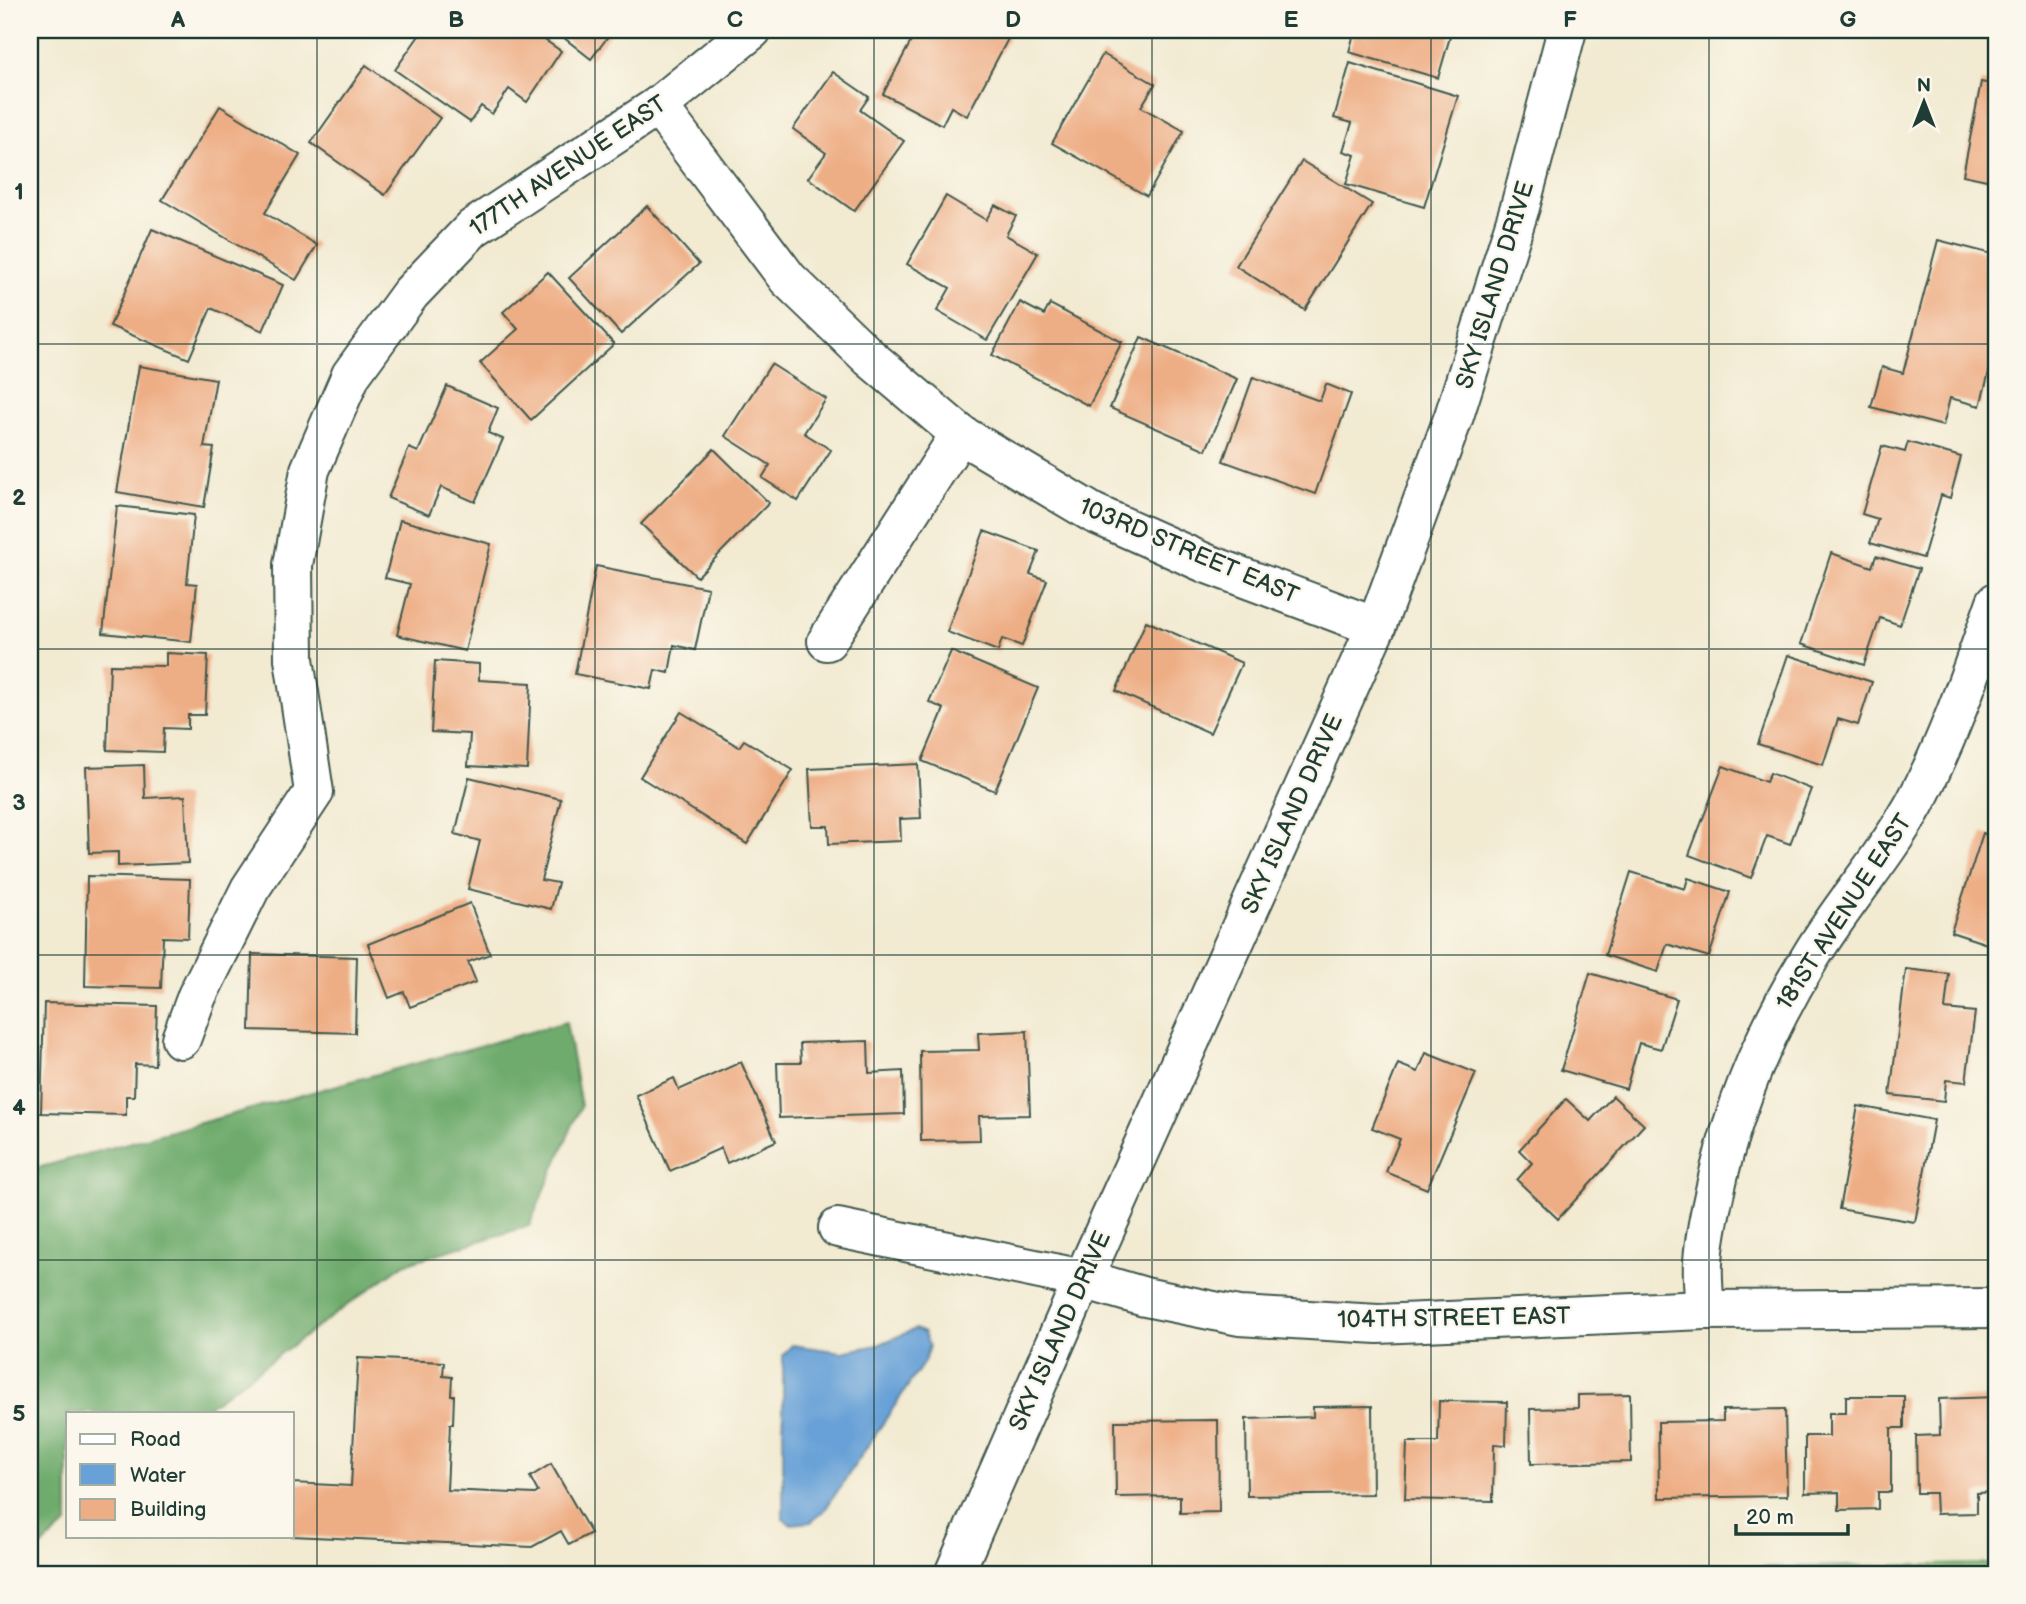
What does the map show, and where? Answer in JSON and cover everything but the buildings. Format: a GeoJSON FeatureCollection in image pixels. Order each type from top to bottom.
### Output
{"type":"FeatureCollection","features":[{"type":"Feature","properties":{"kind":"street","name":"177TH AVENUE EAST"},"geometry":{"type":"LineString","coordinates":[[181,1040],[197,996],[250,889],[314,792],[293,659],[293,565],[310,470],[351,375],[410,294],[473,228],[658,106],[752,30]]}},
{"type":"Feature","properties":{"kind":"street","name":"SKY ISLAND DRIVE"},"geometry":{"type":"LineString","coordinates":[[954,1574],[1083,1279],[1376,627],[1454,416],[1520,207],[1567,30]]}},
{"type":"Feature","properties":{"kind":"street","name":"103RD STREET EAST"},"geometry":{"type":"LineString","coordinates":[[658,106],[788,279],[870,358],[960,434],[1093,513],[1205,563],[1376,627]]}},
{"type":"Feature","properties":{"kind":"street"},"geometry":{"type":"LineString","coordinates":[[827,641],[960,434]]}},
{"type":"Feature","properties":{"kind":"street","name":"181ST AVENUE EAST"},"geometry":{"type":"LineString","coordinates":[[1705,1310],[1702,1263],[1708,1226],[1721,1164],[1744,1091],[1774,1021],[1811,955],[1882,856],[1915,803],[1958,710],[1996,602]]}},
{"type":"Feature","properties":{"kind":"street","name":"104TH STREET EAST"},"geometry":{"type":"LineString","coordinates":[[838,1228],[1083,1279],[1146,1297],[1239,1316],[1378,1324],[1705,1310],[1996,1308]]}},
{"type":"Feature","properties":{"kind":"green space"},"geometry":{"type":"Polygon","coordinates":[[[566,1022],[581,1106],[529,1226],[404,1264],[200,1412],[66,1412],[66,1525],[30,1556],[30,1170],[566,1022]]]}},
{"type":"Feature","properties":{"kind":"green space"},"geometry":{"type":"Polygon","coordinates":[[[1996,1564],[1996,1574],[1349,1574],[1996,1564]]]}},
{"type":"Feature","properties":{"kind":"water"},"geometry":{"type":"Polygon","coordinates":[[[915,1329],[924,1333],[929,1346],[924,1362],[824,1511],[811,1522],[790,1524],[783,1518],[783,1355],[792,1345],[842,1352],[878,1345],[915,1329]]]}}]}
